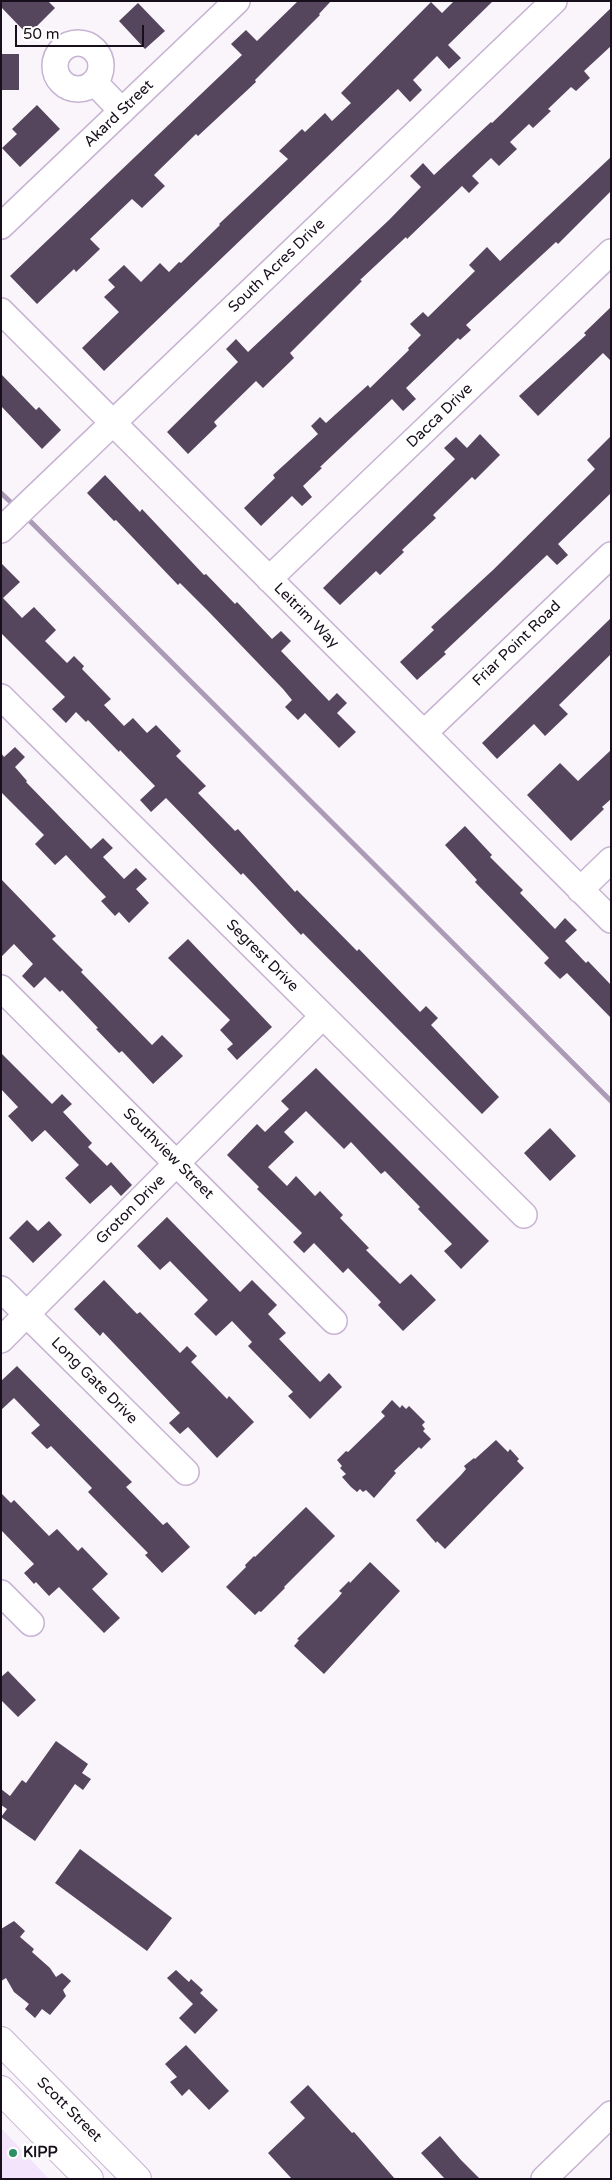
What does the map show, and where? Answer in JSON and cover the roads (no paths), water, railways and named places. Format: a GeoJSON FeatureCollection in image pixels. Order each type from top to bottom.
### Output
{"type":"FeatureCollection","features":[{"type":"Feature","properties":{"kind":"main road","name":"Scott Street"},"geometry":{"type":"LineString","coordinates":[[1,2041],[137,2179]]}},
{"type":"Feature","properties":{"kind":"main road"},"geometry":{"type":"LineString","coordinates":[[1,2090],[89,2179]]}},
{"type":"Feature","properties":{"kind":"main road"},"geometry":{"type":"LineString","coordinates":[[28,2117],[52,2093]]}},
{"type":"Feature","properties":{"kind":"street","name":"Akard Street"},"geometry":{"type":"LineString","coordinates":[[1,226],[237,1]]}},
{"type":"Feature","properties":{"kind":"street","name":"South Acres Drive"},"geometry":{"type":"LineString","coordinates":[[1,530],[554,1]]}},
{"type":"Feature","properties":{"kind":"street"},"geometry":{"type":"LineString","coordinates":[[94,82],[122,111]]}},
{"type":"Feature","properties":{"kind":"street","name":"Dacca Drive"},"geometry":{"type":"LineString","coordinates":[[269,579],[611,252]]}},
{"type":"Feature","properties":{"kind":"street","name":"Leitrim Way"},"geometry":{"type":"LineString","coordinates":[[1,311],[611,920]]}},
{"type":"Feature","properties":{"kind":"street","name":"Friar Point Road"},"geometry":{"type":"LineString","coordinates":[[424,733],[611,555]]}},
{"type":"Feature","properties":{"kind":"street","name":"Segrest Drive"},"geometry":{"type":"LineString","coordinates":[[1,697],[524,1215]]}},
{"type":"Feature","properties":{"kind":"street"},"geometry":{"type":"LineString","coordinates":[[580,890],[611,860]]}},
{"type":"Feature","properties":{"kind":"street","name":"Southview Street"},"geometry":{"type":"LineString","coordinates":[[1,988],[334,1321]]}},
{"type":"Feature","properties":{"kind":"street","name":"Groton Drive"},"geometry":{"type":"LineString","coordinates":[[1,1340],[323,1016]]}},
{"type":"Feature","properties":{"kind":"street","name":"Long Gate Drive"},"geometry":{"type":"LineString","coordinates":[[1,1289],[186,1472]]}},
{"type":"Feature","properties":{"kind":"street"},"geometry":{"type":"LineString","coordinates":[[1,1593],[31,1623]]}},
{"type":"Feature","properties":{"kind":"street"},"geometry":{"type":"LineString","coordinates":[[544,2179],[611,2114]]}},
{"type":"Feature","properties":{"kind":"waterway"},"geometry":{"type":"LineString","coordinates":[[1,493],[16,507]]}},
{"type":"Feature","properties":{"kind":"waterway"},"geometry":{"type":"LineString","coordinates":[[26,517],[611,1101]]}},
{"type":"Feature","properties":{"kind":"place","name":"KIPP"},"geometry":{"type":"Point","coordinates":[13,2153]}}]}
